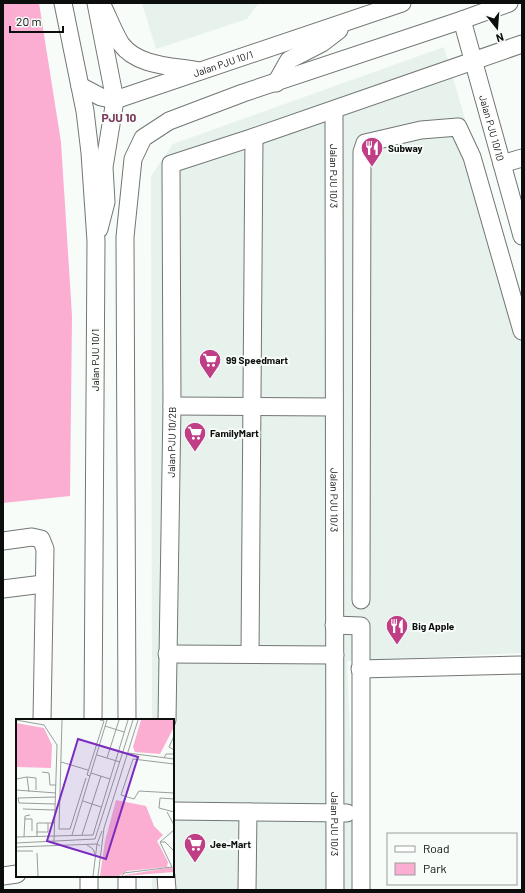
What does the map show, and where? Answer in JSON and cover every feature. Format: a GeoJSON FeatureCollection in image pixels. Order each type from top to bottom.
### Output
{"type":"FeatureCollection","features":[{"type":"Feature","properties":{"kind":"street","name":"Jalan PJU 10/1"},"geometry":{"type":"LineString","coordinates":[[63,3],[80,86],[90,153],[96,241],[93,719]]}},
{"type":"Feature","properties":{"kind":"street"},"geometry":{"type":"LineString","coordinates":[[96,3],[115,100],[104,167],[106,202],[96,241]]}},
{"type":"Feature","properties":{"kind":"street"},"geometry":{"type":"LineString","coordinates":[[101,3],[121,44],[131,54],[146,62],[201,71]]}},
{"type":"Feature","properties":{"kind":"street","name":"Jalan PJU 10/1"},"geometry":{"type":"LineString","coordinates":[[115,100],[402,3]]}},
{"type":"Feature","properties":{"kind":"street"},"geometry":{"type":"LineString","coordinates":[[127,719],[125,237],[133,159],[143,138],[169,122],[242,93],[276,83],[509,3]]}},
{"type":"Feature","properties":{"kind":"street"},"geometry":{"type":"LineString","coordinates":[[276,83],[289,60],[322,43],[352,20]]}},
{"type":"Feature","properties":{"kind":"street","name":"Jalan PJU 10/10"},"geometry":{"type":"LineString","coordinates":[[462,20],[522,236]]}},
{"type":"Feature","properties":{"kind":"street"},"geometry":{"type":"LineString","coordinates":[[250,654],[254,137],[522,44]]}},
{"type":"Feature","properties":{"kind":"street"},"geometry":{"type":"LineString","coordinates":[[80,86],[101,97],[115,100]]}},
{"type":"Feature","properties":{"kind":"street","name":"Jalan PJU 10/3"},"geometry":{"type":"LineString","coordinates":[[334,110],[335,890]]}},
{"type":"Feature","properties":{"kind":"street"},"geometry":{"type":"LineString","coordinates":[[361,600],[362,152],[365,143],[421,130],[458,127],[472,157],[522,331]]}},
{"type":"Feature","properties":{"kind":"street","name":"Jalan PJU 10/2B"},"geometry":{"type":"LineString","coordinates":[[167,719],[172,406],[171,164],[254,137]]}},
{"type":"Feature","properties":{"kind":"street"},"geometry":{"type":"LineString","coordinates":[[502,164],[522,158]]}},
{"type":"Feature","properties":{"kind":"street"},"geometry":{"type":"LineString","coordinates":[[172,406],[334,407]]}},
{"type":"Feature","properties":{"kind":"street"},"geometry":{"type":"LineString","coordinates":[[3,541],[32,537],[41,539],[44,549],[42,719]]}},
{"type":"Feature","properties":{"kind":"street"},"geometry":{"type":"LineString","coordinates":[[3,589],[43,584]]}},
{"type":"Feature","properties":{"kind":"street"},"geometry":{"type":"LineString","coordinates":[[334,625],[361,626],[361,890]]}},
{"type":"Feature","properties":{"kind":"street"},"geometry":{"type":"LineString","coordinates":[[167,654],[335,655]]}},
{"type":"Feature","properties":{"kind":"street"},"geometry":{"type":"LineString","coordinates":[[360,669],[522,665]]}},
{"type":"Feature","properties":{"kind":"street"},"geometry":{"type":"LineString","coordinates":[[174,811],[361,813]]}},
{"type":"Feature","properties":{"kind":"street"},"geometry":{"type":"LineString","coordinates":[[247,890],[248,812]]}},
{"type":"Feature","properties":{"kind":"street"},"geometry":{"type":"LineString","coordinates":[[3,876],[16,874]]}},
{"type":"Feature","properties":{"kind":"street"},"geometry":{"type":"LineString","coordinates":[[89,890],[90,877]]}},
{"type":"Feature","properties":{"kind":"street"},"geometry":{"type":"LineString","coordinates":[[127,877],[127,890]]}},
{"type":"Feature","properties":{"kind":"street"},"geometry":{"type":"LineString","coordinates":[[166,877],[167,890]]}},
{"type":"Feature","properties":{"kind":"shaded area"},"geometry":{"type":"Polygon","coordinates":[[[142,3],[259,3],[247,19],[156,49],[142,3]]]}},
{"type":"Feature","properties":{"kind":"shaded area"},"geometry":{"type":"Polygon","coordinates":[[[444,47],[522,315],[522,653],[347,661],[353,801],[351,890],[152,890],[152,877],[174,877],[174,719],[152,719],[151,176],[173,144],[444,47]]]}},
{"type":"Feature","properties":{"kind":"green space"},"geometry":{"type":"Polygon","coordinates":[[[3,3],[39,3],[61,142],[72,316],[70,496],[3,503],[3,3]]]}},
{"type":"Feature","properties":{"kind":"place","name":"Subway"},"geometry":{"type":"Point","coordinates":[372,168]}},
{"type":"Feature","properties":{"kind":"place","name":"99 Speedmart"},"geometry":{"type":"Point","coordinates":[210,380]}},
{"type":"Feature","properties":{"kind":"place","name":"FamilyMart"},"geometry":{"type":"Point","coordinates":[195,452]}},
{"type":"Feature","properties":{"kind":"place","name":"Big Apple"},"geometry":{"type":"Point","coordinates":[397,646]}},
{"type":"Feature","properties":{"kind":"place","name":"Jee-Mart"},"geometry":{"type":"Point","coordinates":[195,864]}},
{"type":"Feature","properties":{"kind":"district","name":"PJU 10"},"geometry":{"type":"Point","coordinates":[119,118]}}]}
